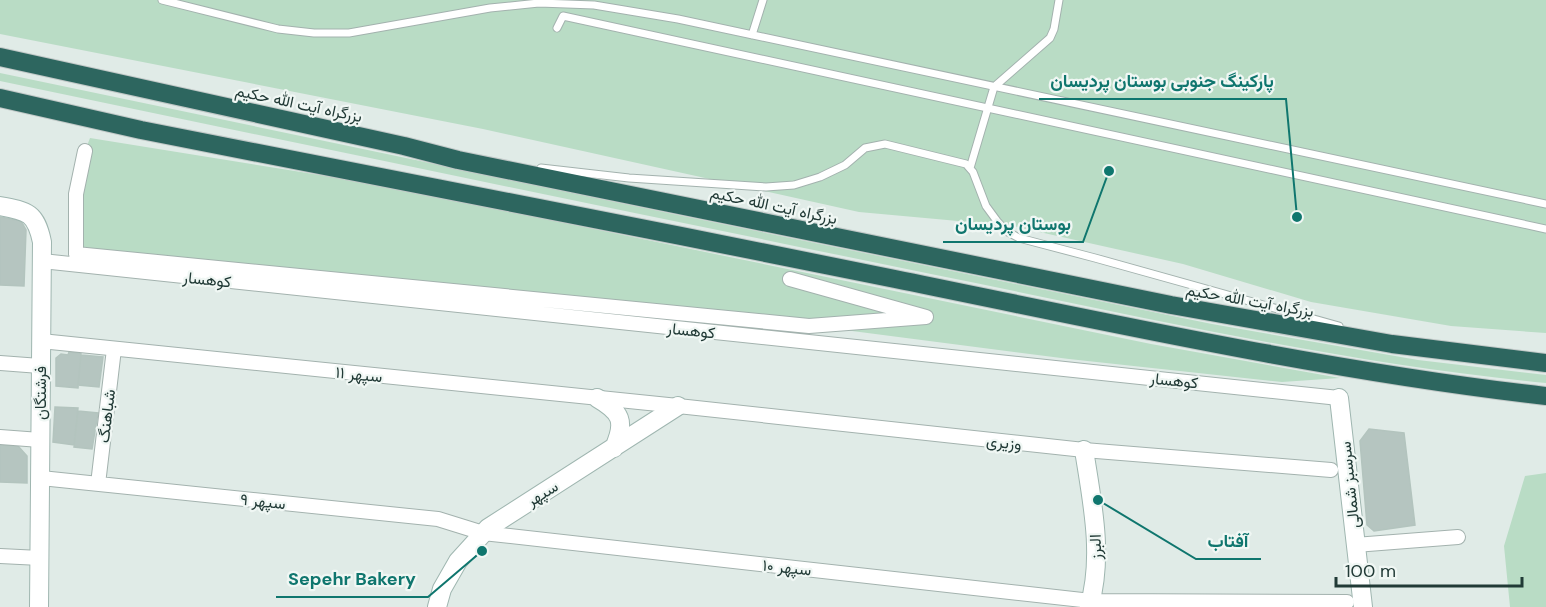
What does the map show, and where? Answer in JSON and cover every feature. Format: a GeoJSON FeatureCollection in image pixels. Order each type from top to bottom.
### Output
{"type":"FeatureCollection","features":[{"type":"Feature","properties":{"kind":"highway","name":"بزرگراه آیت الله حکیم"},"geometry":{"type":"LineString","coordinates":[[0,57],[404,146],[458,160],[1078,287],[1392,344],[1546,363]]}},
{"type":"Feature","properties":{"kind":"highway"},"geometry":{"type":"LineString","coordinates":[[0,98],[141,130]]}},
{"type":"Feature","properties":{"kind":"highway"},"geometry":{"type":"LineString","coordinates":[[0,106],[141,130],[1297,358],[1468,387],[1546,396]]}},
{"type":"Feature","properties":{"kind":"street"},"geometry":{"type":"LineString","coordinates":[[85,151],[76,194],[76,254],[809,326],[926,317],[790,279]]}},
{"type":"Feature","properties":{"kind":"street","name":"فرشتگان"},"geometry":{"type":"LineString","coordinates":[[0,206],[29,214],[36,220],[42,242],[39,607]]}},
{"type":"Feature","properties":{"kind":"street","name":"کوهسار"},"geometry":{"type":"LineString","coordinates":[[42,261],[1339,398]]}},
{"type":"Feature","properties":{"kind":"street","name":"سپهر ۱۱"},"geometry":{"type":"LineString","coordinates":[[41,341],[678,406]]}},
{"type":"Feature","properties":{"kind":"street","name":"شباهنگ"},"geometry":{"type":"LineString","coordinates":[[98,484],[114,349]]}},
{"type":"Feature","properties":{"kind":"street"},"geometry":{"type":"LineString","coordinates":[[0,363],[40,366]]}},
{"type":"Feature","properties":{"kind":"street"},"geometry":{"type":"LineString","coordinates":[[597,398],[611,406],[620,417],[621,427],[614,448]]}},
{"type":"Feature","properties":{"kind":"street","name":"سرسبز شمالی"},"geometry":{"type":"LineString","coordinates":[[1339,398],[1355,545],[1355,604]]}},
{"type":"Feature","properties":{"kind":"street","name":"سپهر"},"geometry":{"type":"LineString","coordinates":[[436,607],[448,576],[483,533],[678,406]]}},
{"type":"Feature","properties":{"kind":"street","name":"وزیری"},"geometry":{"type":"LineString","coordinates":[[678,406],[1084,450],[1331,470]]}},
{"type":"Feature","properties":{"kind":"street"},"geometry":{"type":"LineString","coordinates":[[0,437],[40,440]]}},
{"type":"Feature","properties":{"kind":"street","name":"البرز"},"geometry":{"type":"LineString","coordinates":[[1084,450],[1096,566],[1090,604]]}},
{"type":"Feature","properties":{"kind":"street","name":"سپهر ۹"},"geometry":{"type":"LineString","coordinates":[[41,478],[438,519],[483,533]]}},
{"type":"Feature","properties":{"kind":"street","name":"سپهر ۱۰"},"geometry":{"type":"LineString","coordinates":[[483,533],[1090,604],[1355,604]]}},
{"type":"Feature","properties":{"kind":"street"},"geometry":{"type":"LineString","coordinates":[[1355,545],[1458,537]]}},
{"type":"Feature","properties":{"kind":"street"},"geometry":{"type":"LineString","coordinates":[[0,556],[40,558]]}},
{"type":"Feature","properties":{"kind":"lane"},"geometry":{"type":"LineString","coordinates":[[162,0],[278,29],[314,33],[349,33],[490,8],[539,3],[594,5],[678,19],[1546,204]]}},
{"type":"Feature","properties":{"kind":"lane"},"geometry":{"type":"LineString","coordinates":[[752,35],[763,0]]}},
{"type":"Feature","properties":{"kind":"lane"},"geometry":{"type":"LineString","coordinates":[[970,168],[994,87],[1050,38],[1054,29],[1059,0]]}},
{"type":"Feature","properties":{"kind":"lane"},"geometry":{"type":"LineString","coordinates":[[557,28],[563,16],[1546,229]]}},
{"type":"Feature","properties":{"kind":"lane"},"geometry":{"type":"LineString","coordinates":[[458,160],[628,178],[766,187],[794,185],[820,177],[844,165],[866,148],[885,144],[959,161],[970,168],[986,206],[1006,231],[1019,238],[1305,315],[1392,344]]}},
{"type":"Feature","properties":{"kind":"green space"},"geometry":{"type":"Polygon","coordinates":[[[0,0],[1546,0],[1546,333],[1451,326],[1311,302],[1183,264],[1013,226],[859,212],[483,129],[0,34],[0,0]]]}},
{"type":"Feature","properties":{"kind":"green space"},"geometry":{"type":"Polygon","coordinates":[[[0,73],[1212,324],[1418,360],[1546,375],[1546,383],[1314,351],[1160,321],[0,81],[0,73]]]}},
{"type":"Feature","properties":{"kind":"green space"},"geometry":{"type":"Polygon","coordinates":[[[90,138],[376,184],[1151,344],[1340,378],[1282,382],[1069,359],[829,328],[73,264],[85,151],[90,138]]]}},
{"type":"Feature","properties":{"kind":"green space"},"geometry":{"type":"Polygon","coordinates":[[[1546,473],[1546,607],[1510,607],[1504,546],[1525,476],[1546,473]]]}},
{"type":"Feature","properties":{"kind":"building"},"geometry":{"type":"Polygon","coordinates":[[[0,217],[21,221],[26,230],[24,286],[0,285],[0,217]]]}},
{"type":"Feature","properties":{"kind":"building"},"geometry":{"type":"Polygon","coordinates":[[[69,352],[81,353],[78,388],[56,386],[56,358],[61,354],[68,355],[69,352]]]}},
{"type":"Feature","properties":{"kind":"building"},"geometry":{"type":"Polygon","coordinates":[[[81,355],[103,357],[99,387],[78,385],[81,355]]]}},
{"type":"Feature","properties":{"kind":"building"},"geometry":{"type":"Polygon","coordinates":[[[55,407],[78,408],[74,445],[53,442],[55,407]]]}},
{"type":"Feature","properties":{"kind":"building"},"geometry":{"type":"Polygon","coordinates":[[[78,411],[98,413],[92,449],[74,447],[78,411]]]}},
{"type":"Feature","properties":{"kind":"building"},"geometry":{"type":"Polygon","coordinates":[[[1369,429],[1404,433],[1415,525],[1374,531],[1367,525],[1360,441],[1369,429]]]}},
{"type":"Feature","properties":{"kind":"building"},"geometry":{"type":"Polygon","coordinates":[[[0,445],[18,446],[27,456],[27,483],[0,482],[0,445]]]}},
{"type":"Feature","properties":{"kind":"place","name":"بوستان پردیسان"},"geometry":{"type":"Point","coordinates":[1109,171]}},
{"type":"Feature","properties":{"kind":"place","name":"پارکینگ جنوبی بوستان پردیسان"},"geometry":{"type":"Point","coordinates":[1297,217]}},
{"type":"Feature","properties":{"kind":"place","name":"آفتاب"},"geometry":{"type":"Point","coordinates":[1098,500]}},
{"type":"Feature","properties":{"kind":"place","name":"Sepehr Bakery"},"geometry":{"type":"Point","coordinates":[482,551]}}]}
